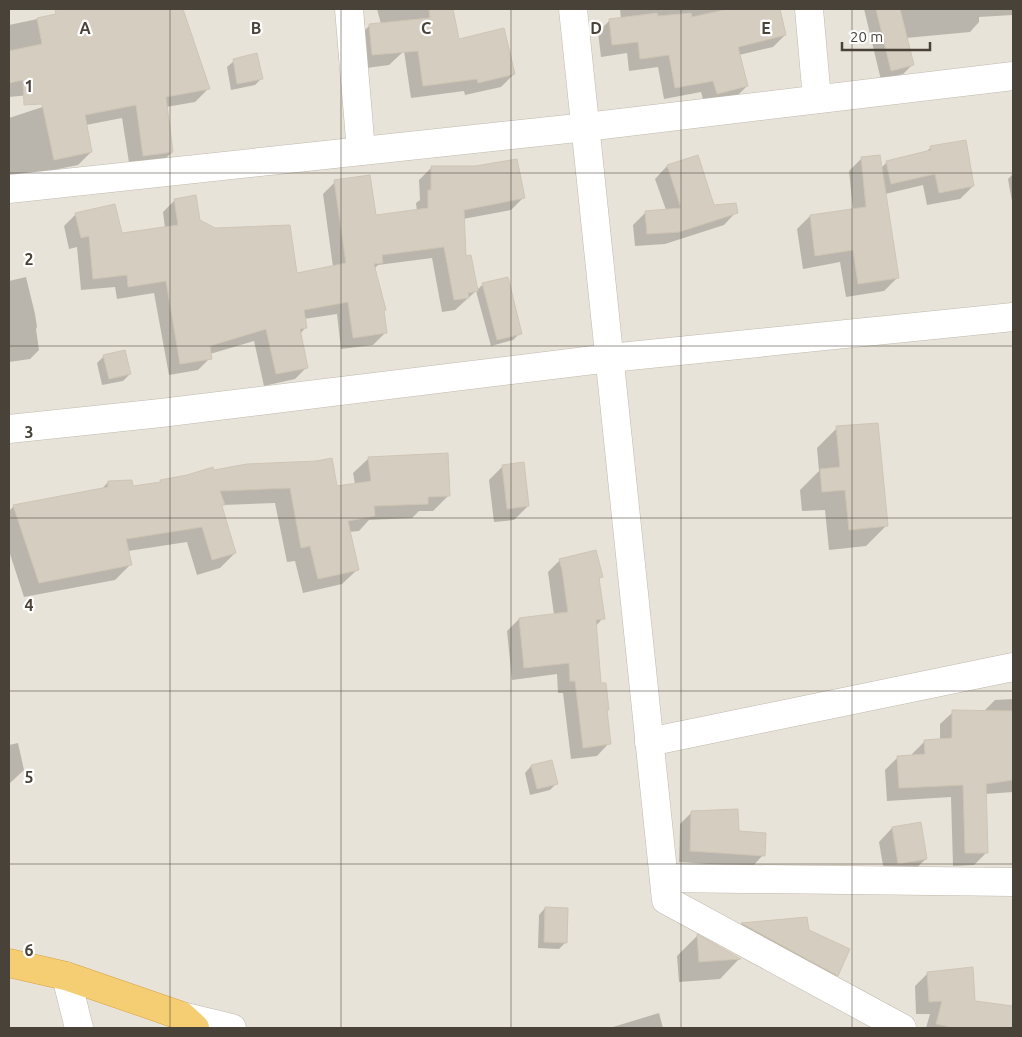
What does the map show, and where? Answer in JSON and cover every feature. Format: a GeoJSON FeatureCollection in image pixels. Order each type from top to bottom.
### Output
{"type":"FeatureCollection","features":[{"type":"Feature","properties":{"kind":"highway"},"geometry":{"type":"LineString","coordinates":[[9,963],[66,976],[189,1022]]}},
{"type":"Feature","properties":{"kind":"street"},"geometry":{"type":"LineString","coordinates":[[349,9],[361,151]]}},
{"type":"Feature","properties":{"kind":"street"},"geometry":{"type":"LineString","coordinates":[[574,9],[666,900],[902,1028]]}},
{"type":"Feature","properties":{"kind":"street"},"geometry":{"type":"LineString","coordinates":[[809,9],[817,99]]}},
{"type":"Feature","properties":{"kind":"street"},"geometry":{"type":"LineString","coordinates":[[9,189],[586,127],[1013,76]]}},
{"type":"Feature","properties":{"kind":"street"},"geometry":{"type":"LineString","coordinates":[[9,429],[171,412],[610,358],[1013,317]]}},
{"type":"Feature","properties":{"kind":"street"},"geometry":{"type":"LineString","coordinates":[[649,742],[1013,668]]}},
{"type":"Feature","properties":{"kind":"street"},"geometry":{"type":"LineString","coordinates":[[664,878],[1013,882]]}},
{"type":"Feature","properties":{"kind":"street"},"geometry":{"type":"LineString","coordinates":[[66,976],[79,1028]]}},
{"type":"Feature","properties":{"kind":"street"},"geometry":{"type":"LineString","coordinates":[[189,1022],[232,1028]]}},
{"type":"Feature","properties":{"kind":"shaded area"},"geometry":{"type":"Polygon","coordinates":[[[9,9],[1013,9],[1013,1028],[9,1028],[9,9]]]}},
{"type":"Feature","properties":{"kind":"building"},"geometry":{"type":"Polygon","coordinates":[[[55,9],[183,9],[210,89],[166,97],[173,152],[143,156],[136,105],[85,115],[92,152],[54,160],[42,104],[24,105],[23,80],[9,83],[9,51],[42,44],[37,18],[56,14],[55,9]]]}},
{"type":"Feature","properties":{"kind":"building"},"geometry":{"type":"Polygon","coordinates":[[[429,9],[453,9],[459,39],[504,28],[515,74],[478,83],[477,79],[423,86],[418,51],[372,55],[369,24],[430,18],[429,9]]]}},
{"type":"Feature","properties":{"kind":"building"},"geometry":{"type":"Polygon","coordinates":[[[728,9],[780,9],[786,35],[738,47],[748,86],[717,94],[713,81],[675,88],[669,55],[640,59],[638,42],[612,45],[609,19],[657,13],[658,16],[691,13],[692,17],[728,9]]]}},
{"type":"Feature","properties":{"kind":"building"},"geometry":{"type":"Polygon","coordinates":[[[876,9],[900,9],[914,65],[891,71],[876,9]]]}},
{"type":"Feature","properties":{"kind":"building"},"geometry":{"type":"Polygon","coordinates":[[[257,53],[263,79],[237,84],[233,59],[257,53]]]}},
{"type":"Feature","properties":{"kind":"building"},"geometry":{"type":"Polygon","coordinates":[[[966,140],[974,186],[939,193],[935,174],[891,184],[886,161],[931,150],[930,146],[966,140]]]}},
{"type":"Feature","properties":{"kind":"building"},"geometry":{"type":"Polygon","coordinates":[[[698,155],[714,205],[736,203],[738,213],[679,232],[647,234],[645,211],[681,208],[667,165],[698,155]]]}},
{"type":"Feature","properties":{"kind":"building"},"geometry":{"type":"Polygon","coordinates":[[[880,155],[899,278],[858,284],[853,250],[815,256],[810,215],[866,207],[861,157],[880,155]]]}},
{"type":"Feature","properties":{"kind":"building"},"geometry":{"type":"Polygon","coordinates":[[[517,159],[525,198],[464,210],[466,256],[471,255],[478,291],[468,293],[469,298],[454,300],[444,247],[382,255],[383,263],[374,264],[386,310],[384,311],[387,333],[353,338],[348,302],[304,310],[307,328],[300,329],[308,368],[276,374],[266,329],[210,346],[212,359],[180,364],[166,281],[128,287],[127,275],[93,279],[89,236],[81,238],[75,213],[115,204],[122,233],[178,225],[174,199],[196,195],[200,220],[215,228],[290,225],[297,273],[346,263],[334,180],[370,175],[376,215],[428,208],[428,190],[431,190],[431,166],[475,166],[517,159]]]}},
{"type":"Feature","properties":{"kind":"building"},"geometry":{"type":"Polygon","coordinates":[[[508,277],[522,334],[497,340],[482,283],[508,277]]]}},
{"type":"Feature","properties":{"kind":"building"},"geometry":{"type":"Polygon","coordinates":[[[125,350],[131,374],[109,379],[103,355],[125,350]]]}},
{"type":"Feature","properties":{"kind":"building"},"geometry":{"type":"Polygon","coordinates":[[[878,423],[888,526],[849,530],[845,490],[822,492],[820,469],[840,467],[836,426],[878,423]]]}},
{"type":"Feature","properties":{"kind":"building"},"geometry":{"type":"Polygon","coordinates":[[[448,453],[450,496],[428,497],[428,504],[374,506],[375,516],[348,521],[359,570],[318,579],[310,546],[301,548],[290,488],[220,491],[225,505],[222,506],[236,553],[212,560],[202,527],[126,539],[132,565],[39,583],[13,505],[108,487],[108,481],[132,480],[133,486],[161,482],[160,480],[187,475],[213,467],[214,470],[247,464],[316,461],[332,458],[337,486],[371,481],[368,457],[448,453]]]}},
{"type":"Feature","properties":{"kind":"building"},"geometry":{"type":"Polygon","coordinates":[[[524,462],[529,506],[507,509],[502,465],[524,462]]]}},
{"type":"Feature","properties":{"kind":"building"},"geometry":{"type":"Polygon","coordinates":[[[596,550],[603,577],[599,578],[605,619],[596,620],[601,683],[606,683],[611,744],[583,748],[575,681],[570,681],[569,663],[524,668],[519,618],[568,612],[559,559],[596,550]]]}},
{"type":"Feature","properties":{"kind":"building"},"geometry":{"type":"Polygon","coordinates":[[[952,710],[1013,711],[1013,780],[986,784],[988,853],[965,853],[963,785],[899,788],[897,756],[925,754],[924,740],[952,738],[952,710]]]}},
{"type":"Feature","properties":{"kind":"building"},"geometry":{"type":"Polygon","coordinates":[[[552,760],[558,784],[537,789],[531,765],[552,760]]]}},
{"type":"Feature","properties":{"kind":"building"},"geometry":{"type":"Polygon","coordinates":[[[738,809],[739,831],[766,833],[765,856],[690,851],[691,811],[738,809]]]}},
{"type":"Feature","properties":{"kind":"building"},"geometry":{"type":"Polygon","coordinates":[[[921,822],[927,859],[898,864],[892,827],[921,822]]]}},
{"type":"Feature","properties":{"kind":"building"},"geometry":{"type":"Polygon","coordinates":[[[545,907],[568,908],[567,943],[544,942],[545,907]]]}},
{"type":"Feature","properties":{"kind":"building"},"geometry":{"type":"Polygon","coordinates":[[[807,917],[809,930],[850,949],[838,976],[741,923],[807,917]]]}},
{"type":"Feature","properties":{"kind":"building"},"geometry":{"type":"Polygon","coordinates":[[[697,934],[741,959],[699,962],[697,934]]]}},
{"type":"Feature","properties":{"kind":"building"},"geometry":{"type":"Polygon","coordinates":[[[973,967],[975,1001],[1013,1006],[1013,1028],[954,1028],[936,1024],[942,1001],[929,1002],[927,972],[973,967]]]}}]}
